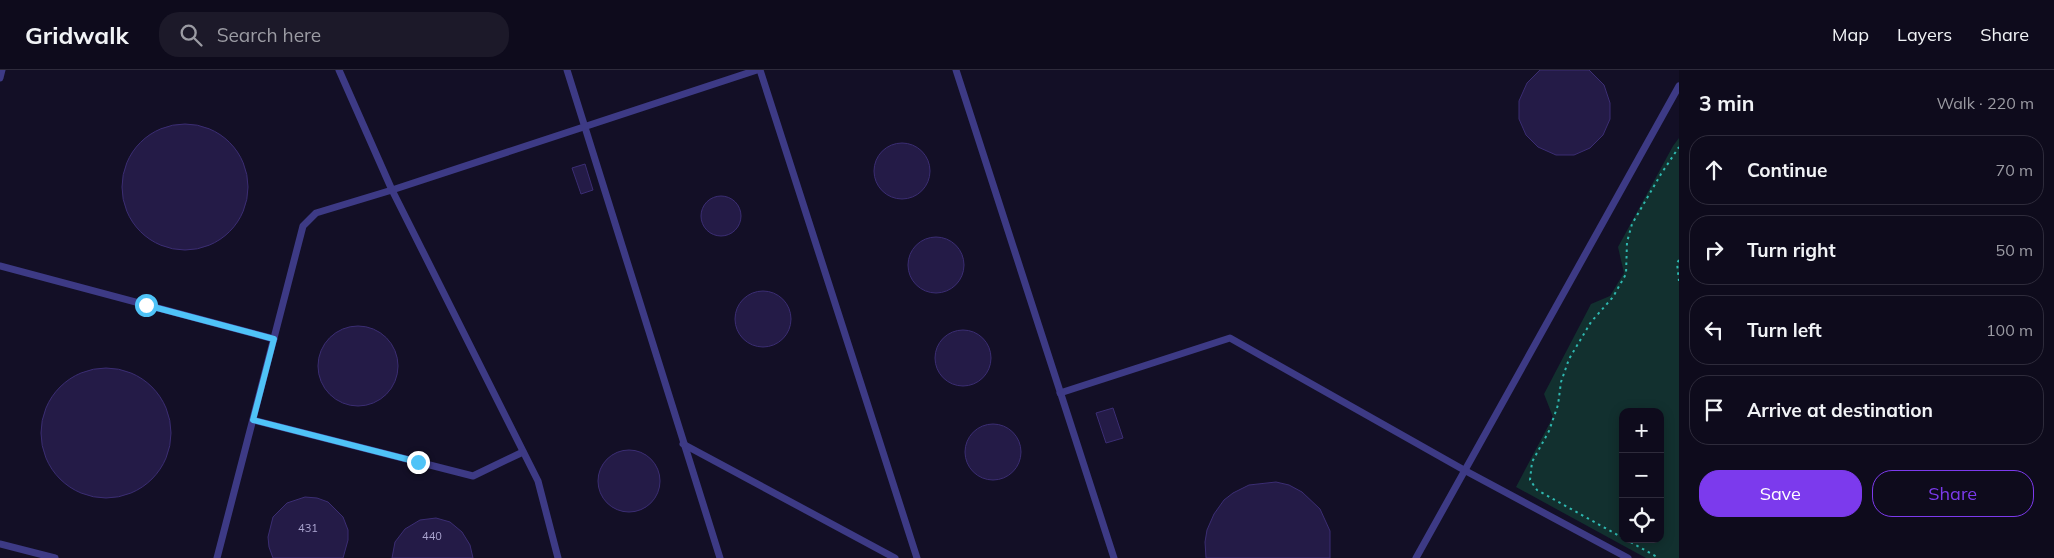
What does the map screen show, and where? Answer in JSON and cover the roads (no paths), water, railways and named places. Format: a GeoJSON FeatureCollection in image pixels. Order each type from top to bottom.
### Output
{"type":"FeatureCollection","features":[{"type":"Feature","properties":{"kind":"lane"},"geometry":{"type":"LineString","coordinates":[[0,78],[2,70]]}},
{"type":"Feature","properties":{"kind":"lane"},"geometry":{"type":"LineString","coordinates":[[339,70],[392,190],[538,481],[558,558]]}},
{"type":"Feature","properties":{"kind":"lane"},"geometry":{"type":"LineString","coordinates":[[567,70],[720,558]]}},
{"type":"Feature","properties":{"kind":"lane"},"geometry":{"type":"LineString","coordinates":[[217,558],[303,226],[316,213],[759,70],[917,558]]}},
{"type":"Feature","properties":{"kind":"lane"},"geometry":{"type":"LineString","coordinates":[[956,70],[1114,558]]}},
{"type":"Feature","properties":{"kind":"lane"},"geometry":{"type":"LineString","coordinates":[[1416,558],[1679,86]]}},
{"type":"Feature","properties":{"kind":"lane"},"geometry":{"type":"LineString","coordinates":[[0,266],[274,339]]}},
{"type":"Feature","properties":{"kind":"lane"},"geometry":{"type":"LineString","coordinates":[[1060,393],[1230,338],[1464,470],[1628,558]]}},
{"type":"Feature","properties":{"kind":"lane"},"geometry":{"type":"LineString","coordinates":[[253,420],[473,476],[523,452]]}},
{"type":"Feature","properties":{"kind":"lane"},"geometry":{"type":"LineString","coordinates":[[683,444],[895,558]]}},
{"type":"Feature","properties":{"kind":"lane"},"geometry":{"type":"LineString","coordinates":[[0,544],[55,558]]}}]}
